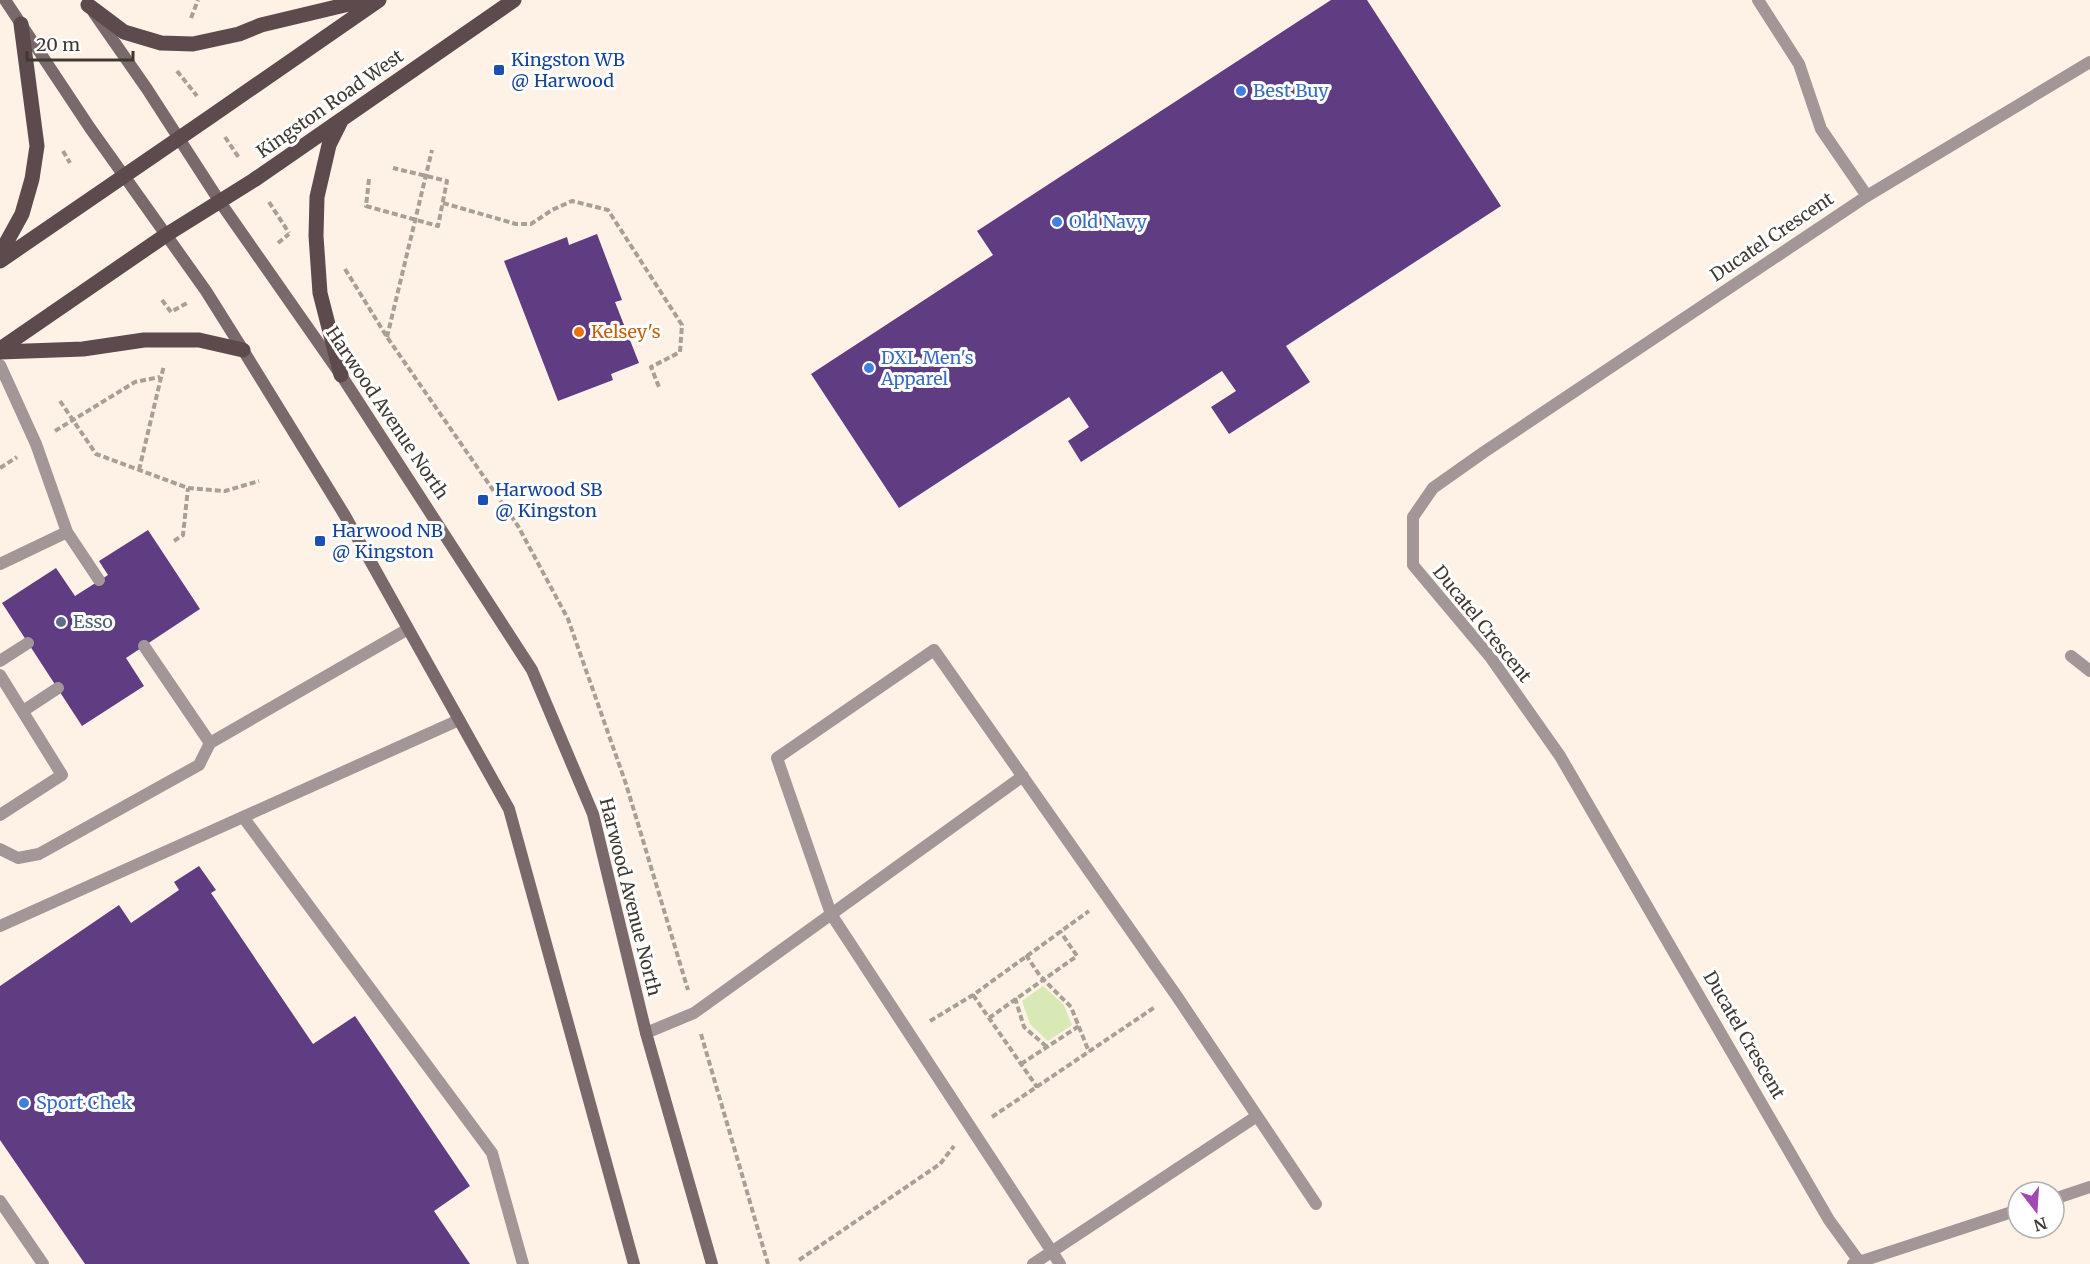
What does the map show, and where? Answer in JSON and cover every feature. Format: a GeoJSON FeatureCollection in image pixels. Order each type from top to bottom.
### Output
{"type":"FeatureCollection","features":[{"type":"Feature","properties":{"kind":"main road"},"geometry":{"type":"LineString","coordinates":[[5,0],[123,175],[206,291],[243,350],[344,514],[509,808],[634,1264]]}},
{"type":"Feature","properties":{"kind":"main road"},"geometry":{"type":"LineString","coordinates":[[87,2],[124,32],[161,43],[193,44],[366,0]]}},
{"type":"Feature","properties":{"kind":"main road"},"geometry":{"type":"LineString","coordinates":[[0,261],[123,175],[179,140],[379,0]]}},
{"type":"Feature","properties":{"kind":"main road","name":"Kingston Road West"},"geometry":{"type":"LineString","coordinates":[[0,351],[166,235],[220,202],[514,0]]}},
{"type":"Feature","properties":{"kind":"main road","name":"Harwood Avenue North"},"geometry":{"type":"LineString","coordinates":[[87,2],[220,202],[341,375],[532,670],[593,814],[645,1033],[712,1264]]}},
{"type":"Feature","properties":{"kind":"main road"},"geometry":{"type":"LineString","coordinates":[[0,254],[22,214],[32,179],[37,146],[21,24]]}},
{"type":"Feature","properties":{"kind":"main road"},"geometry":{"type":"LineString","coordinates":[[341,120],[329,145],[317,197],[316,236],[320,292],[341,375]]}},
{"type":"Feature","properties":{"kind":"main road"},"geometry":{"type":"LineString","coordinates":[[0,351],[83,349],[144,340],[199,340],[243,350]]}},
{"type":"Feature","properties":{"kind":"street"},"geometry":{"type":"LineString","coordinates":[[1758,0],[1800,64],[1821,129],[1867,196]]}},
{"type":"Feature","properties":{"kind":"street","name":"Ducatel Crescent"},"geometry":{"type":"LineString","coordinates":[[1858,1263],[1829,1220],[1560,756],[1491,658],[1413,566],[1413,517],[1433,489],[1484,452],[1867,196],[2090,62]]}},
{"type":"Feature","properties":{"kind":"street"},"geometry":{"type":"LineString","coordinates":[[0,364],[36,444],[67,532],[99,580]]}},
{"type":"Feature","properties":{"kind":"street"},"geometry":{"type":"LineString","coordinates":[[0,564],[67,532]]}},
{"type":"Feature","properties":{"kind":"street"},"geometry":{"type":"LineString","coordinates":[[0,849],[18,858],[39,854],[199,765],[210,743],[408,629]]}},
{"type":"Feature","properties":{"kind":"street"},"geometry":{"type":"LineString","coordinates":[[0,661],[28,643]]}},
{"type":"Feature","properties":{"kind":"street"},"geometry":{"type":"LineString","coordinates":[[144,646],[210,743]]}},
{"type":"Feature","properties":{"kind":"street"},"geometry":{"type":"LineString","coordinates":[[1060,1264],[831,914],[777,758],[934,650],[1176,995],[1316,1204]]}},
{"type":"Feature","properties":{"kind":"street"},"geometry":{"type":"LineString","coordinates":[[2071,656],[2090,671]]}},
{"type":"Feature","properties":{"kind":"street"},"geometry":{"type":"LineString","coordinates":[[0,675],[62,775],[0,815]]}},
{"type":"Feature","properties":{"kind":"street"},"geometry":{"type":"LineString","coordinates":[[23,711],[58,688]]}},
{"type":"Feature","properties":{"kind":"street"},"geometry":{"type":"LineString","coordinates":[[0,926],[459,720]]}},
{"type":"Feature","properties":{"kind":"street"},"geometry":{"type":"LineString","coordinates":[[645,1033],[694,1013],[1023,776]]}},
{"type":"Feature","properties":{"kind":"street"},"geometry":{"type":"LineString","coordinates":[[243,817],[492,1153],[523,1264]]}},
{"type":"Feature","properties":{"kind":"street"},"geometry":{"type":"LineString","coordinates":[[1033,1264],[1257,1116]]}},
{"type":"Feature","properties":{"kind":"street"},"geometry":{"type":"LineString","coordinates":[[2066,1195],[2090,1187]]}},
{"type":"Feature","properties":{"kind":"street"},"geometry":{"type":"LineString","coordinates":[[0,1202],[43,1264]]}},
{"type":"Feature","properties":{"kind":"street"},"geometry":{"type":"LineString","coordinates":[[1858,1263],[2006,1214]]}},
{"type":"Feature","properties":{"kind":"path"},"geometry":{"type":"LineString","coordinates":[[191,18],[198,0]]}},
{"type":"Feature","properties":{"kind":"path"},"geometry":{"type":"LineString","coordinates":[[177,71],[187,82]]}},
{"type":"Feature","properties":{"kind":"path"},"geometry":{"type":"LineString","coordinates":[[67,143],[61,147],[70,163]]}},
{"type":"Feature","properties":{"kind":"path"},"geometry":{"type":"LineString","coordinates":[[344,268],[387,337],[432,150]]}},
{"type":"Feature","properties":{"kind":"path"},"geometry":{"type":"LineString","coordinates":[[369,179],[366,206],[438,226],[447,181],[393,168]]}},
{"type":"Feature","properties":{"kind":"path"},"geometry":{"type":"LineString","coordinates":[[442,203],[516,224],[531,224],[552,210],[572,201],[608,210],[682,325],[680,352],[651,367],[659,387]]}},
{"type":"Feature","properties":{"kind":"path"},"geometry":{"type":"LineString","coordinates":[[278,243],[289,234]]}},
{"type":"Feature","properties":{"kind":"path"},"geometry":{"type":"LineString","coordinates":[[162,300],[171,312],[188,303]]}},
{"type":"Feature","properties":{"kind":"path"},"geometry":{"type":"LineString","coordinates":[[139,470],[166,357]]}},
{"type":"Feature","properties":{"kind":"path"},"geometry":{"type":"LineString","coordinates":[[0,468],[72,419],[135,382],[160,377]]}},
{"type":"Feature","properties":{"kind":"path"},"geometry":{"type":"LineString","coordinates":[[60,401],[96,454],[188,488],[225,492],[259,481]]}},
{"type":"Feature","properties":{"kind":"path"},"geometry":{"type":"LineString","coordinates":[[174,541],[183,535],[188,488]]}},
{"type":"Feature","properties":{"kind":"path"},"geometry":{"type":"LineString","coordinates":[[924,1024],[973,995],[1092,909]]}},
{"type":"Feature","properties":{"kind":"path"},"geometry":{"type":"LineString","coordinates":[[989,1018],[1077,956],[1060,931]]}},
{"type":"Feature","properties":{"kind":"path"},"geometry":{"type":"LineString","coordinates":[[1026,955],[1043,978],[1071,1007],[1089,1052]]}},
{"type":"Feature","properties":{"kind":"path"},"geometry":{"type":"LineString","coordinates":[[973,995],[1037,1087]]}},
{"type":"Feature","properties":{"kind":"path"},"geometry":{"type":"LineString","coordinates":[[1015,998],[1024,1027],[1047,1047]]}},
{"type":"Feature","properties":{"kind":"path"},"geometry":{"type":"LineString","coordinates":[[989,1119],[1161,1003]]}},
{"type":"Feature","properties":{"kind":"path"},"geometry":{"type":"LineString","coordinates":[[1021,1064],[1079,1026]]}},
{"type":"Feature","properties":{"kind":"path"},"geometry":{"type":"LineString","coordinates":[[799,1260],[940,1164],[957,1143]]}},
{"type":"Feature","properties":{"kind":"green space"},"geometry":{"type":"Polygon","coordinates":[[[1043,986],[1064,1005],[1072,1025],[1048,1041],[1030,1024],[1022,1001],[1043,986]]]}},
{"type":"Feature","properties":{"kind":"building"},"geometry":{"type":"Polygon","coordinates":[[[1331,0],[1367,0],[1501,206],[1286,346],[1310,382],[1229,434],[1211,407],[1236,391],[1222,371],[1081,462],[1068,441],[1089,427],[1069,397],[899,508],[811,374],[993,255],[977,231],[1331,0]]]}},
{"type":"Feature","properties":{"kind":"building","name":"Kelsey's"},"geometry":{"type":"Polygon","coordinates":[[[597,234],[622,300],[615,302],[639,363],[611,374],[613,380],[558,401],[504,261],[567,237],[569,245],[597,234]]]}},
{"type":"Feature","properties":{"kind":"building"},"geometry":{"type":"Polygon","coordinates":[[[148,530],[200,609],[126,658],[144,686],[82,726],[2,603],[56,568],[75,596],[108,575],[99,561],[148,530]]]}},
{"type":"Feature","properties":{"kind":"building"},"geometry":{"type":"Polygon","coordinates":[[[199,866],[216,890],[211,893],[313,1044],[355,1016],[470,1186],[434,1211],[470,1264],[85,1264],[0,1140],[0,986],[119,905],[131,923],[179,890],[174,882],[199,866]]]}},
{"type":"Feature","properties":{"kind":"place","name":"Kingston WB @ Harwood"},"geometry":{"type":"Point","coordinates":[499,70]}},
{"type":"Feature","properties":{"kind":"place","name":"Best Buy"},"geometry":{"type":"Point","coordinates":[1241,91]}},
{"type":"Feature","properties":{"kind":"place","name":"Old Navy"},"geometry":{"type":"Point","coordinates":[1057,222]}},
{"type":"Feature","properties":{"kind":"place","name":"Kelsey's"},"geometry":{"type":"Point","coordinates":[579,332]}},
{"type":"Feature","properties":{"kind":"place","name":"DXL Men's Apparel"},"geometry":{"type":"Point","coordinates":[869,368]}},
{"type":"Feature","properties":{"kind":"place","name":"Harwood SB @ Kingston"},"geometry":{"type":"Point","coordinates":[483,500]}},
{"type":"Feature","properties":{"kind":"place","name":"Harwood NB @ Kingston"},"geometry":{"type":"Point","coordinates":[320,541]}},
{"type":"Feature","properties":{"kind":"place","name":"Esso"},"geometry":{"type":"Point","coordinates":[61,622]}},
{"type":"Feature","properties":{"kind":"place","name":"Sport Chek"},"geometry":{"type":"Point","coordinates":[24,1103]}}]}
